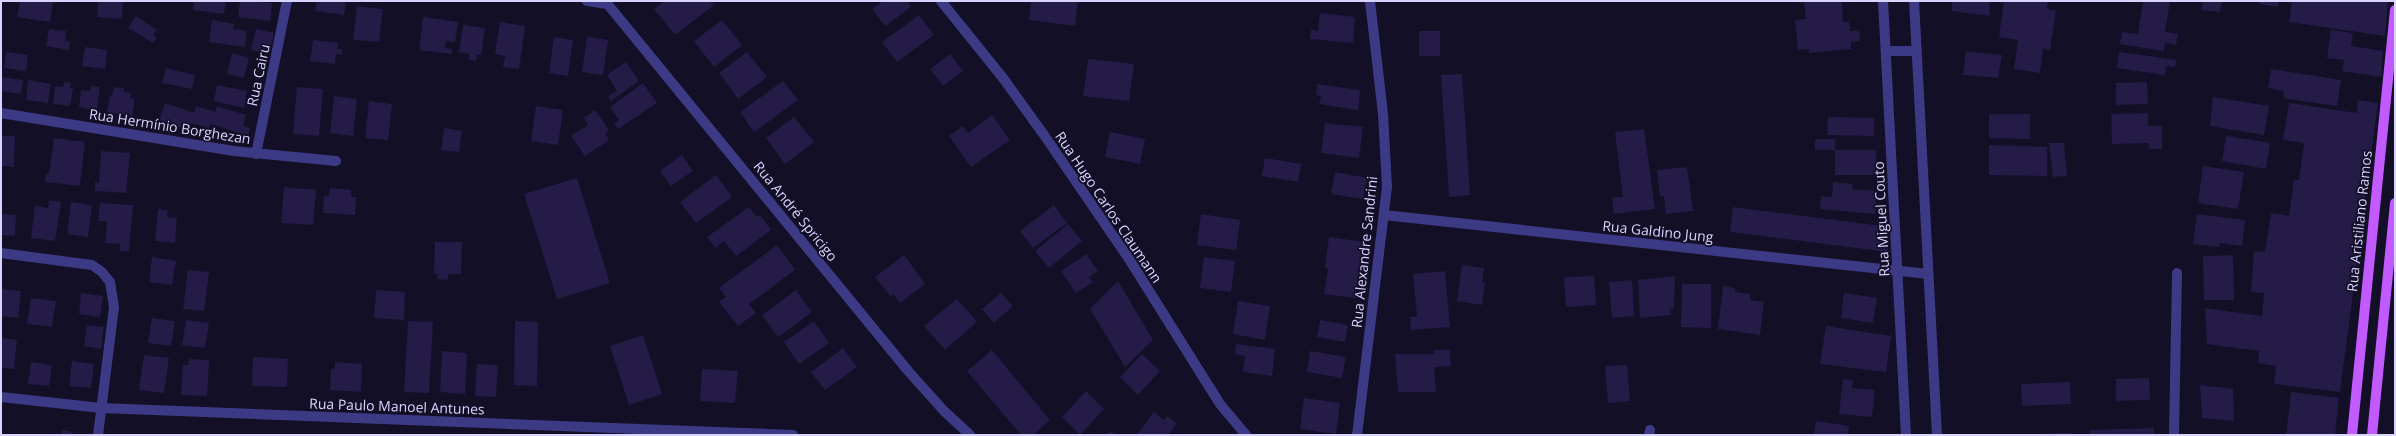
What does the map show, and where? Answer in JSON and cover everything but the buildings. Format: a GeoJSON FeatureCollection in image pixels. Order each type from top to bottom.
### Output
{"type":"FeatureCollection","features":[{"type":"Feature","properties":{"kind":"main road","name":"Rua Aristiliano Ramos"},"geometry":{"type":"LineString","coordinates":[[2352,435],[2395,10]]}},
{"type":"Feature","properties":{"kind":"main road"},"geometry":{"type":"LineString","coordinates":[[2372,435],[2395,204]]}},
{"type":"Feature","properties":{"kind":"street","name":"Rua Cairu"},"geometry":{"type":"LineString","coordinates":[[256,154],[287,1]]}},
{"type":"Feature","properties":{"kind":"street"},"geometry":{"type":"LineString","coordinates":[[587,1],[606,2]]}},
{"type":"Feature","properties":{"kind":"street","name":"Rua Hugo Carlos Claumann"},"geometry":{"type":"LineString","coordinates":[[941,1],[998,72],[1097,210],[1220,404],[1246,435]]}},
{"type":"Feature","properties":{"kind":"street","name":"Rua Alexandre Sandrini"},"geometry":{"type":"LineString","coordinates":[[1357,435],[1387,187],[1374,15],[1370,1]]}},
{"type":"Feature","properties":{"kind":"street","name":"Rua Miguel Couto"},"geometry":{"type":"LineString","coordinates":[[1883,1],[1906,435]]}},
{"type":"Feature","properties":{"kind":"street"},"geometry":{"type":"LineString","coordinates":[[1914,1],[1937,435]]}},
{"type":"Feature","properties":{"kind":"street","name":"Rua André Spricigo"},"geometry":{"type":"LineString","coordinates":[[606,2],[910,372],[944,410],[970,435]]}},
{"type":"Feature","properties":{"kind":"street"},"geometry":{"type":"LineString","coordinates":[[1886,51],[1917,51]]}},
{"type":"Feature","properties":{"kind":"street","name":"Rua Hermínio Borghezan"},"geometry":{"type":"LineString","coordinates":[[1,113],[256,154],[336,161]]}},
{"type":"Feature","properties":{"kind":"street","name":"Rua Galdino Jung"},"geometry":{"type":"LineString","coordinates":[[1384,215],[1928,274]]}},
{"type":"Feature","properties":{"kind":"street"},"geometry":{"type":"LineString","coordinates":[[1,253],[92,265],[102,272],[110,282],[114,307],[98,435]]}},
{"type":"Feature","properties":{"kind":"street"},"geometry":{"type":"LineString","coordinates":[[2174,435],[2177,273]]}},
{"type":"Feature","properties":{"kind":"street","name":"Rua Paulo Manoel Antunes"},"geometry":{"type":"LineString","coordinates":[[1,397],[101,408],[793,435]]}}]}
